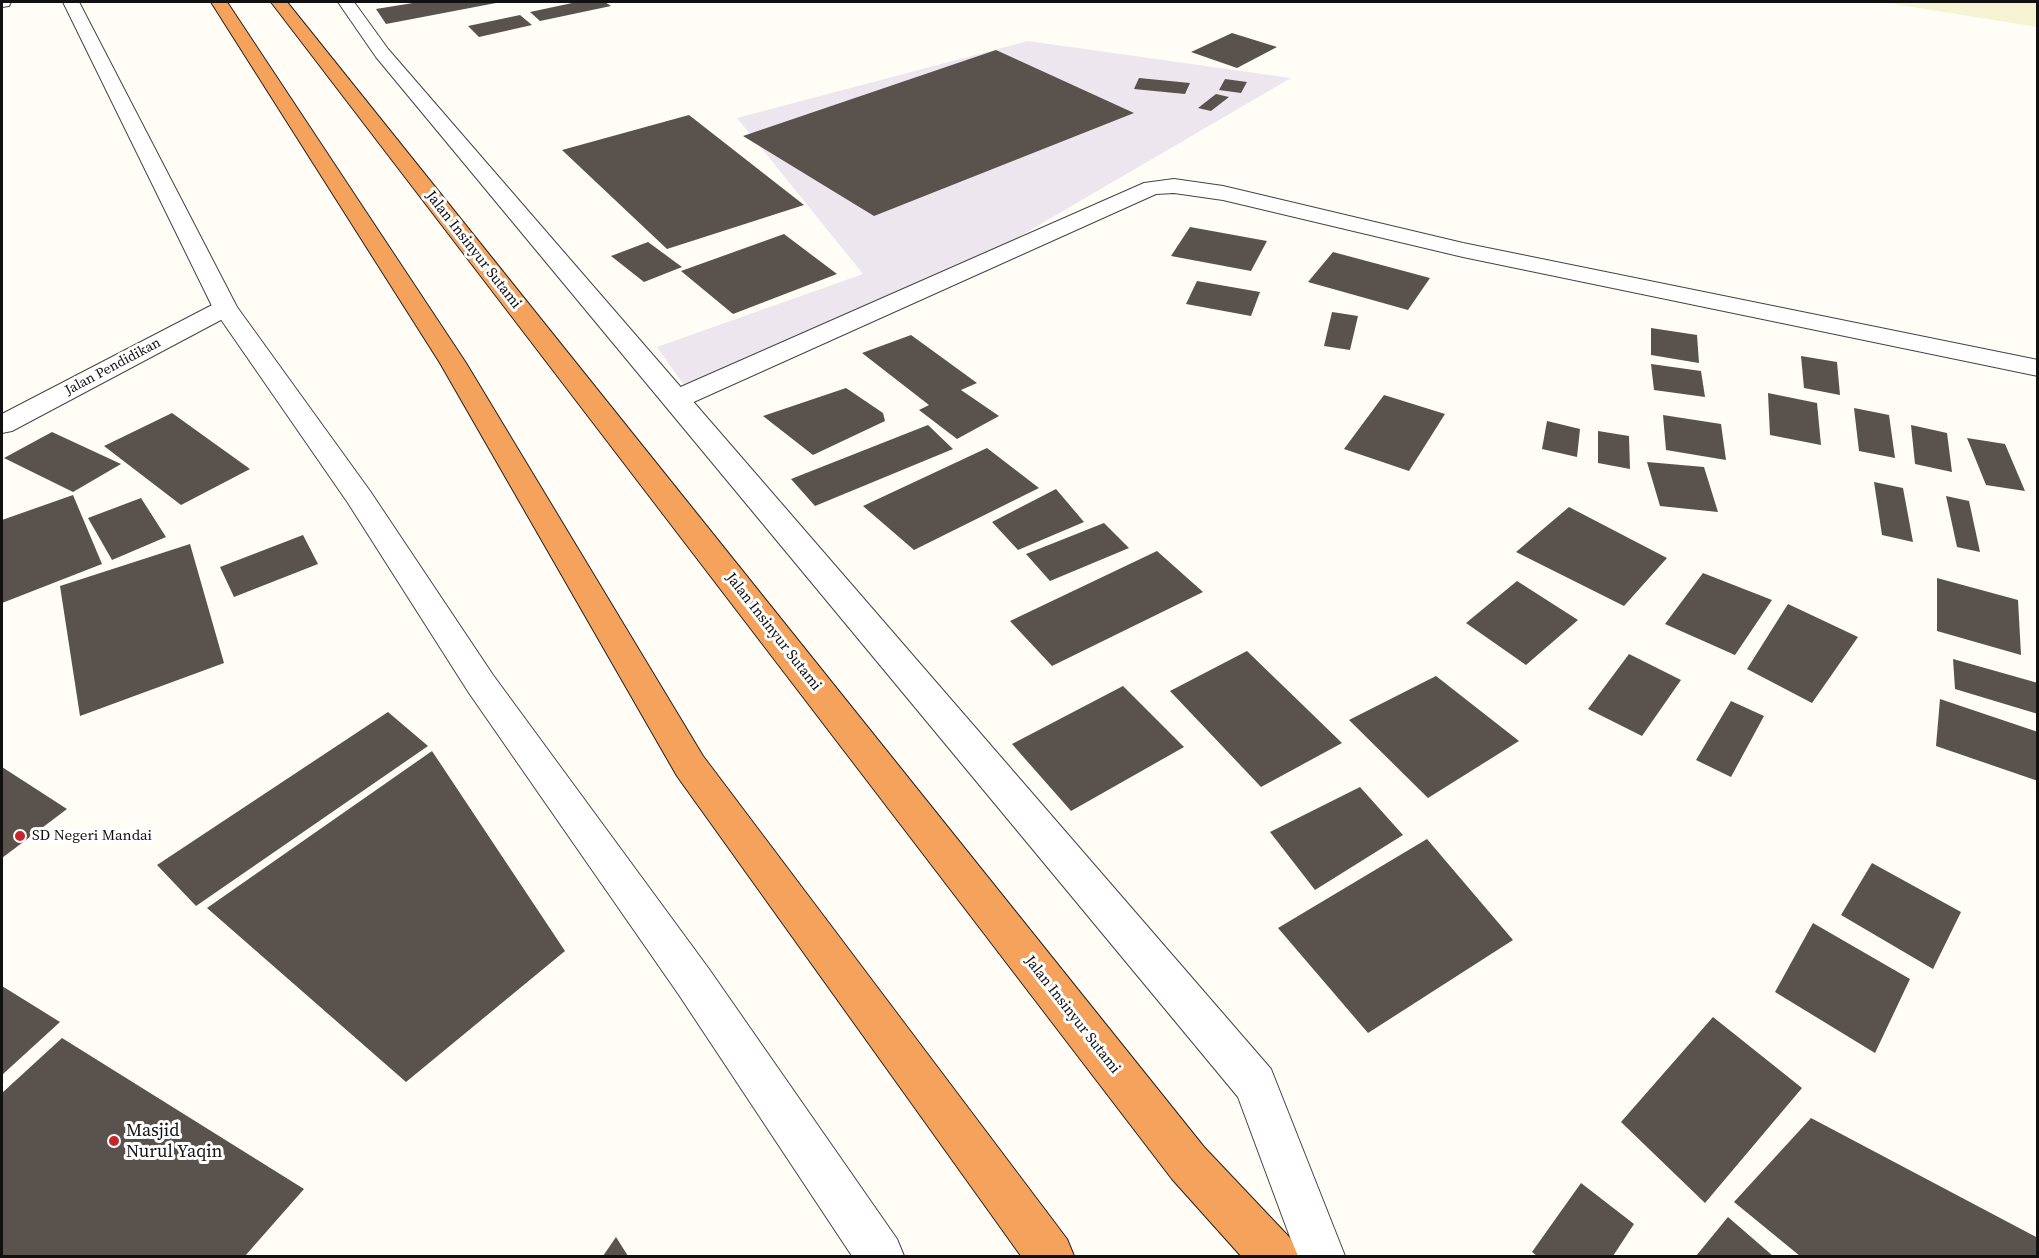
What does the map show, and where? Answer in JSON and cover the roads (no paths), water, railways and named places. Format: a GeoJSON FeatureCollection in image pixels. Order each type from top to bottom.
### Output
{"type":"FeatureCollection","features":[{"type":"Feature","properties":{"kind":"highway"},"geometry":{"type":"LineString","coordinates":[[219,2],[453,363],[690,766],[1050,1257]]}},
{"type":"Feature","properties":{"kind":"highway","name":"Jalan Insinyur Sutami"},"geometry":{"type":"LineString","coordinates":[[279,2],[1188,1163],[1274,1257]]}},
{"type":"Feature","properties":{"kind":"street"},"geometry":{"type":"LineString","coordinates":[[71,2],[225,308],[360,498],[481,684],[694,982],[880,1257]]}},
{"type":"Feature","properties":{"kind":"street"},"geometry":{"type":"LineString","coordinates":[[346,2],[382,53],[1255,1084],[1321,1257]]}},
{"type":"Feature","properties":{"kind":"street"},"geometry":{"type":"LineString","coordinates":[[677,399],[1152,188],[1174,186],[1223,193],[1486,255],[2037,368]]}},
{"type":"Feature","properties":{"kind":"street","name":"Jalan Pendidikan"},"geometry":{"type":"LineString","coordinates":[[2,425],[225,308]]}},
{"type":"Feature","properties":{"kind":"place","name":"SD Negeri Mandai"},"geometry":{"type":"Point","coordinates":[20,836]}},
{"type":"Feature","properties":{"kind":"place","name":"Masjid Nurul Yaqin"},"geometry":{"type":"Point","coordinates":[114,1141]}}]}
